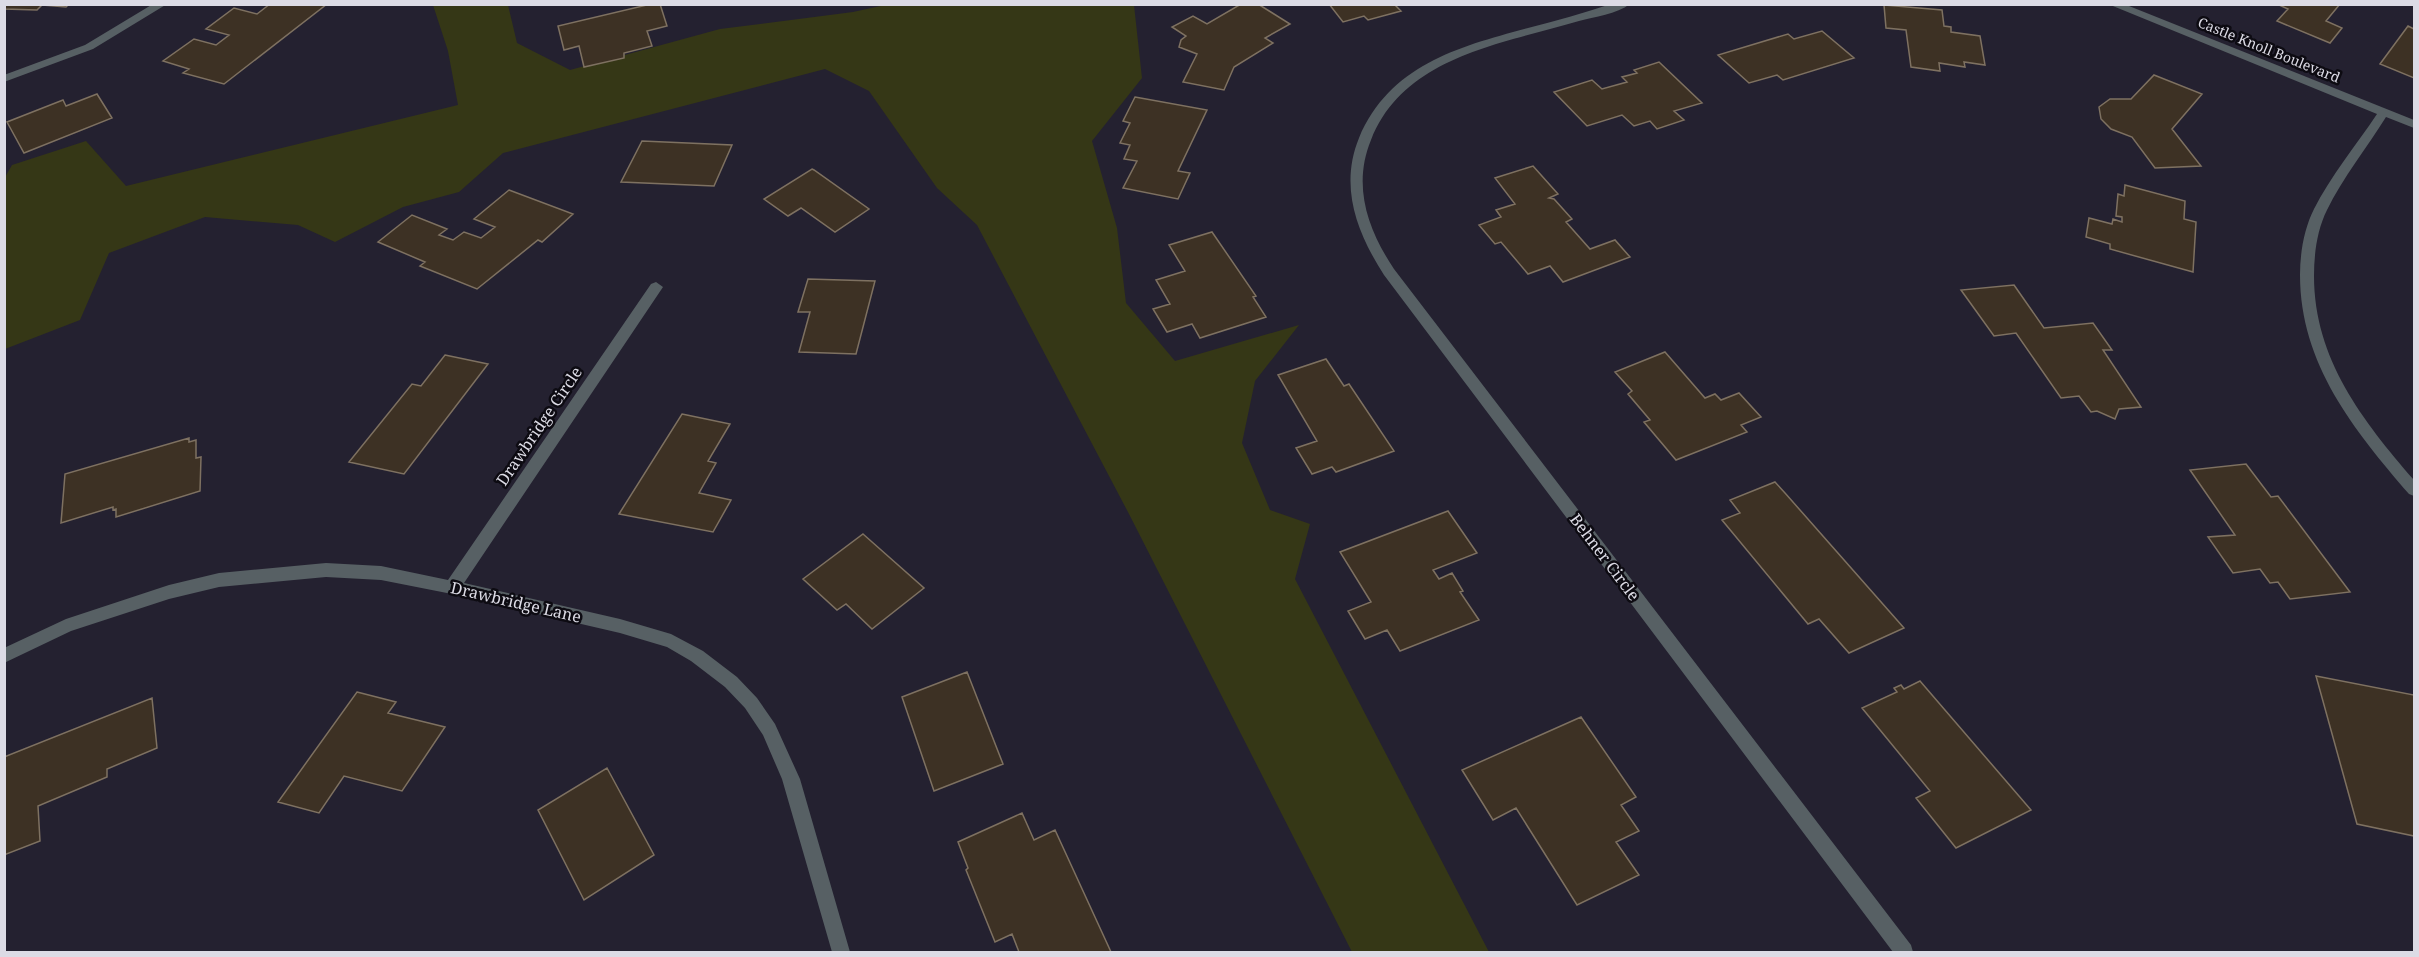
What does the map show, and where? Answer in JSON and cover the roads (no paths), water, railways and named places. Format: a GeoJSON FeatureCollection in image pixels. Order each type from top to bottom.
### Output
{"type":"FeatureCollection","features":[{"type":"Feature","properties":{"kind":"street"},"geometry":{"type":"LineString","coordinates":[[4,79],[89,47],[129,26],[162,4]]}},
{"type":"Feature","properties":{"kind":"street","name":"Behner Circle"},"geometry":{"type":"LineString","coordinates":[[1625,4],[1473,48],[1444,59],[1398,89],[1373,120],[1356,165],[1358,205],[1366,233],[1380,259],[1904,952]]}},
{"type":"Feature","properties":{"kind":"street","name":"Castle Knoll Boulevard"},"geometry":{"type":"LineString","coordinates":[[2113,4],[2415,124]]}},
{"type":"Feature","properties":{"kind":"street"},"geometry":{"type":"LineString","coordinates":[[2384,112],[2320,210],[2307,254],[2307,300],[2321,356],[2340,395],[2371,440],[2415,490]]}},
{"type":"Feature","properties":{"kind":"street","name":"Drawbridge Circle"},"geometry":{"type":"LineString","coordinates":[[452,586],[656,286]]}},
{"type":"Feature","properties":{"kind":"street","name":"Drawbridge Lane"},"geometry":{"type":"LineString","coordinates":[[4,656],[66,626],[105,611],[169,592],[219,580],[326,570],[381,573],[452,586],[620,626],[670,641],[697,656],[730,682],[764,720],[788,768],[841,952]]}}]}
